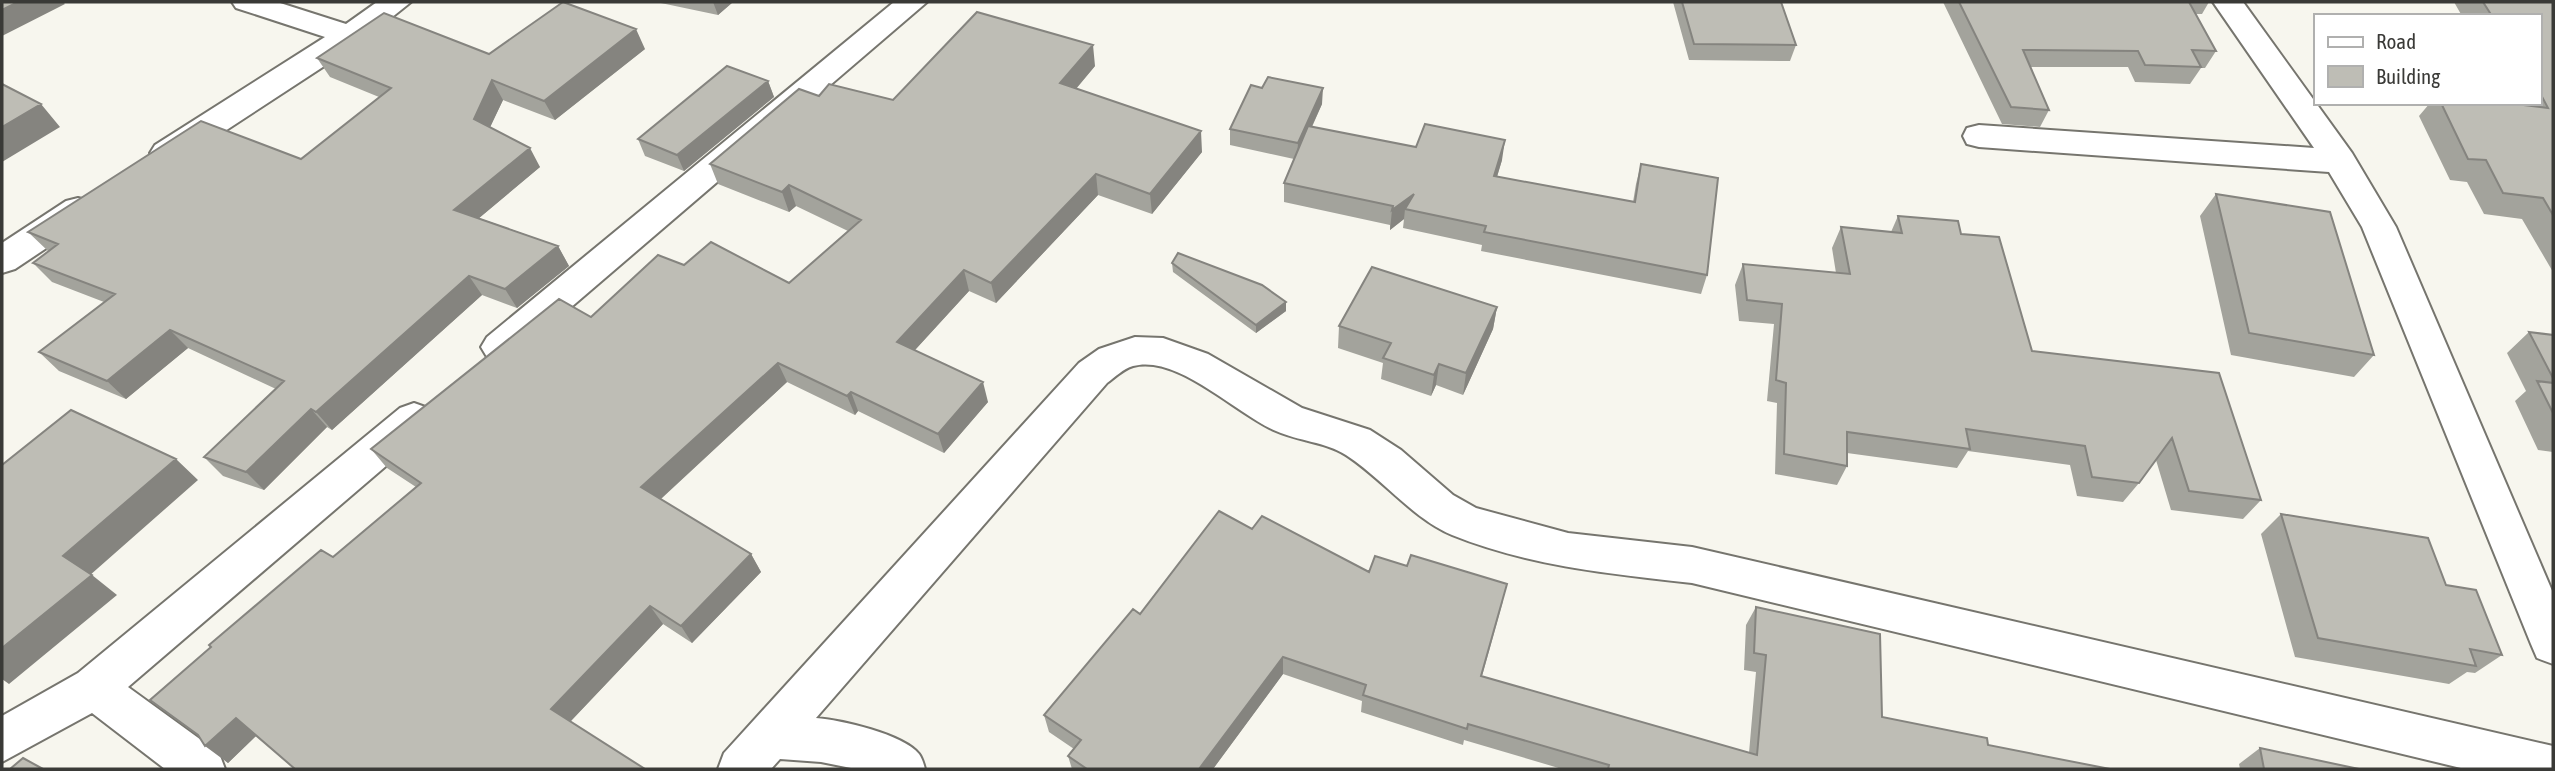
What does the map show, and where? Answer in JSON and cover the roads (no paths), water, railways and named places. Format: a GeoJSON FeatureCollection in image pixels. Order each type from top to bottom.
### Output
{"type":"FeatureCollection","features":[{"type":"Feature","properties":{"kind":"street"},"geometry":{"type":"LineString","coordinates":[[247,2],[351,35]]}},
{"type":"Feature","properties":{"kind":"street"},"geometry":{"type":"LineString","coordinates":[[141,170],[351,35],[396,2]]}},
{"type":"Feature","properties":{"kind":"street"},"geometry":{"type":"LineString","coordinates":[[476,367],[912,2]]}},
{"type":"Feature","properties":{"kind":"street"},"geometry":{"type":"LineString","coordinates":[[2228,2],[2340,161],[2379,227],[2553,644]]}},
{"type":"Feature","properties":{"kind":"street"},"geometry":{"type":"LineString","coordinates":[[1979,135],[2340,161]]}},
{"type":"Feature","properties":{"kind":"street"},"geometry":{"type":"LineString","coordinates":[[2,260],[106,192]]}},
{"type":"Feature","properties":{"kind":"street"},"geometry":{"type":"LineString","coordinates":[[755,753],[1093,373],[1112,359],[1135,351],[1163,352],[1195,364],[1289,420],[1356,441],[1387,462],[1438,507],[1465,522],[1569,551],[1692,565],[2553,768]]}},
{"type":"Feature","properties":{"kind":"street"},"geometry":{"type":"LineString","coordinates":[[2,740],[94,688],[444,394]]}},
{"type":"Feature","properties":{"kind":"street"},"geometry":{"type":"LineString","coordinates":[[94,688],[202,769]]}},
{"type":"Feature","properties":{"kind":"street"},"geometry":{"type":"LineString","coordinates":[[755,753],[820,738],[881,754],[902,769]]}}]}
